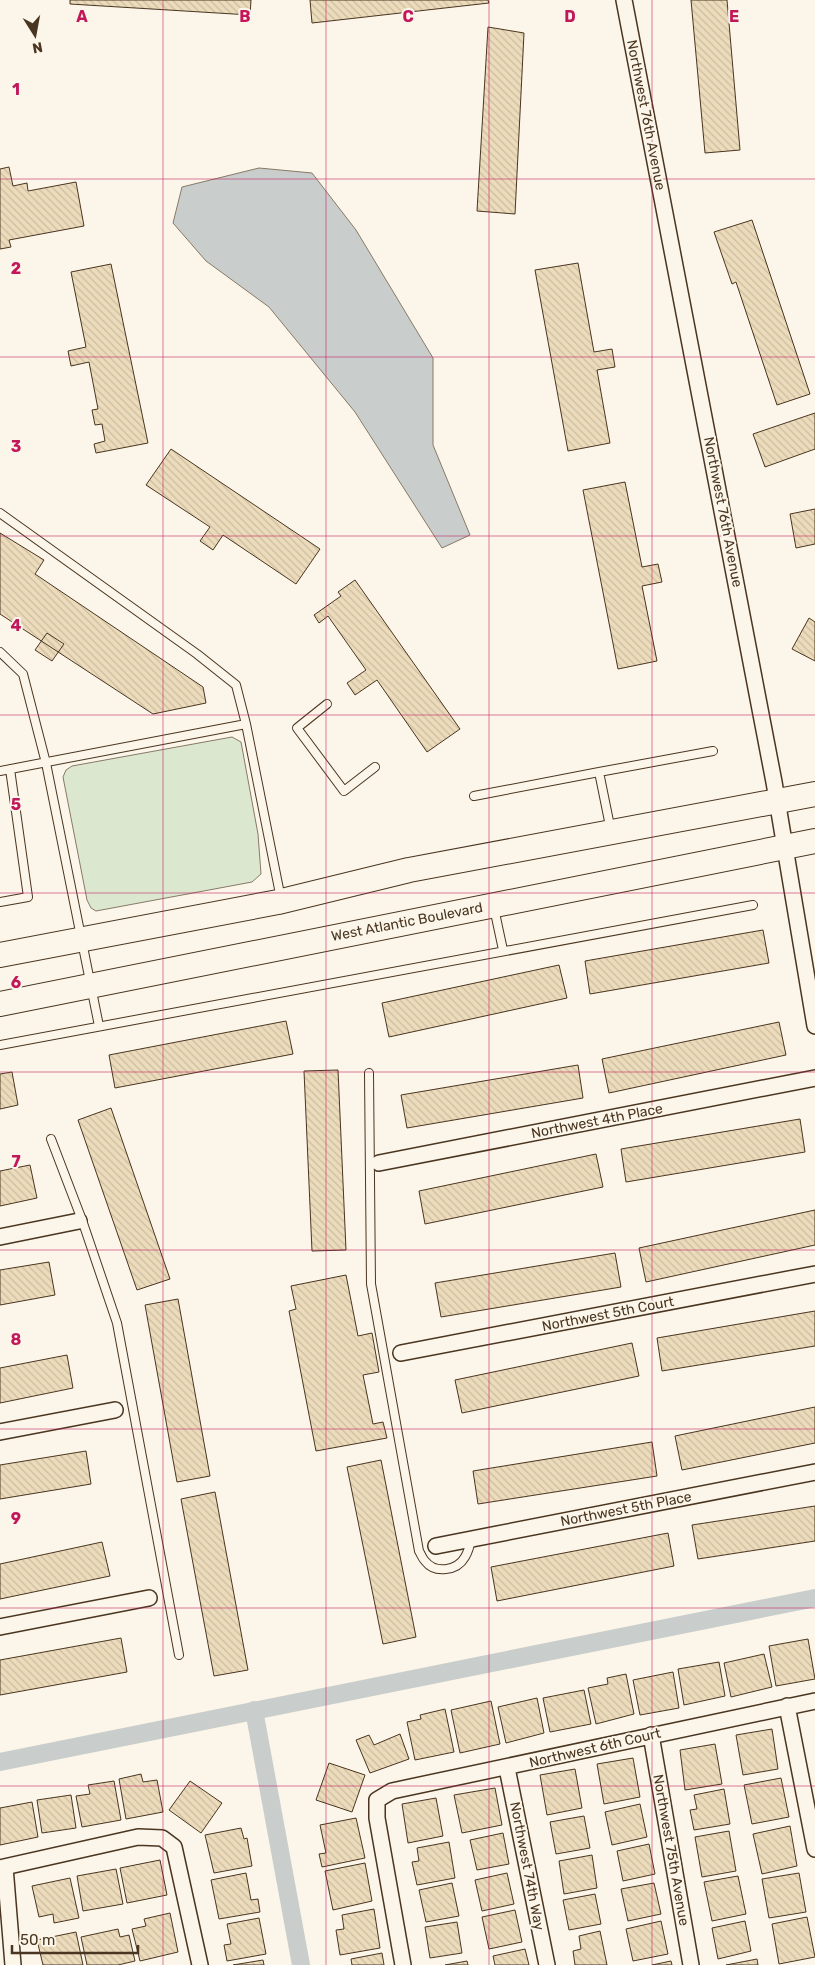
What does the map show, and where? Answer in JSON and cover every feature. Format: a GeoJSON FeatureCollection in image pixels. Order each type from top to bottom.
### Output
{"type":"FeatureCollection","features":[{"type":"Feature","properties":{"kind":"main road"},"geometry":{"type":"LineString","coordinates":[[0,955],[278,902],[409,870],[815,794]]}},
{"type":"Feature","properties":{"kind":"main road","name":"West Atlantic Boulevard"},"geometry":{"type":"LineString","coordinates":[[0,1004],[815,841]]}},
{"type":"Feature","properties":{"kind":"street","name":"Northwest 76th Avenue"},"geometry":{"type":"LineString","coordinates":[[624,0],[777,801],[815,1026]]}},
{"type":"Feature","properties":{"kind":"street","name":"Northwest 4th Place"},"geometry":{"type":"LineString","coordinates":[[375,1164],[815,1078]]}},
{"type":"Feature","properties":{"kind":"street"},"geometry":{"type":"LineString","coordinates":[[0,1237],[81,1221]]}},
{"type":"Feature","properties":{"kind":"street","name":"Northwest 5th Court"},"geometry":{"type":"LineString","coordinates":[[401,1354],[815,1274]]}},
{"type":"Feature","properties":{"kind":"street"},"geometry":{"type":"LineString","coordinates":[[0,1432],[115,1410]]}},
{"type":"Feature","properties":{"kind":"street","name":"Northwest 5th Place"},"geometry":{"type":"LineString","coordinates":[[436,1546],[815,1472]]}},
{"type":"Feature","properties":{"kind":"street"},"geometry":{"type":"LineString","coordinates":[[0,1627],[149,1598]]}},
{"type":"Feature","properties":{"kind":"street","name":"Northwest 6th Court"},"geometry":{"type":"LineString","coordinates":[[403,1965],[377,1818],[377,1800],[392,1791],[815,1701]]}},
{"type":"Feature","properties":{"kind":"street"},"geometry":{"type":"LineString","coordinates":[[787,1706],[815,1849]]}},
{"type":"Feature","properties":{"kind":"street","name":"Northwest 75th Avenue"},"geometry":{"type":"LineString","coordinates":[[651,1735],[691,1965]]}},
{"type":"Feature","properties":{"kind":"street","name":"Northwest 74th Way"},"geometry":{"type":"LineString","coordinates":[[507,1768],[547,1965]]}},
{"type":"Feature","properties":{"kind":"street"},"geometry":{"type":"LineString","coordinates":[[13,1965],[2,1868],[138,1837],[162,1838],[174,1847],[200,1965]]}},
{"type":"Feature","properties":{"kind":"lane"},"geometry":{"type":"LineString","coordinates":[[0,513],[198,654],[236,685],[246,724],[281,901]]}},
{"type":"Feature","properties":{"kind":"lane"},"geometry":{"type":"LineString","coordinates":[[0,652],[23,674],[46,763],[99,1026]]}},
{"type":"Feature","properties":{"kind":"lane"},"geometry":{"type":"LineString","coordinates":[[327,704],[297,728],[344,791],[374,767]]}},
{"type":"Feature","properties":{"kind":"lane"},"geometry":{"type":"LineString","coordinates":[[0,771],[246,724]]}},
{"type":"Feature","properties":{"kind":"lane"},"geometry":{"type":"LineString","coordinates":[[474,796],[713,752]]}},
{"type":"Feature","properties":{"kind":"lane"},"geometry":{"type":"LineString","coordinates":[[0,902],[28,897],[10,769]]}},
{"type":"Feature","properties":{"kind":"lane"},"geometry":{"type":"LineString","coordinates":[[600,772],[611,833]]}},
{"type":"Feature","properties":{"kind":"lane"},"geometry":{"type":"LineString","coordinates":[[494,905],[504,950]]}},
{"type":"Feature","properties":{"kind":"lane"},"geometry":{"type":"LineString","coordinates":[[0,1045],[753,905]]}},
{"type":"Feature","properties":{"kind":"lane"},"geometry":{"type":"LineString","coordinates":[[370,1073],[375,1164],[371,1284],[419,1551],[425,1562],[432,1567],[451,1569],[465,1558],[472,1539]]}},
{"type":"Feature","properties":{"kind":"lane"},"geometry":{"type":"LineString","coordinates":[[50,1138],[117,1323],[179,1655]]}},
{"type":"Feature","properties":{"kind":"lane"},"geometry":{"type":"LineString","coordinates":[[385,1360],[401,1354]]}},
{"type":"Feature","properties":{"kind":"lane"},"geometry":{"type":"LineString","coordinates":[[115,1410],[132,1407]]}},
{"type":"Feature","properties":{"kind":"lane"},"geometry":{"type":"LineString","coordinates":[[149,1598],[167,1593]]}},
{"type":"Feature","properties":{"kind":"green space"},"geometry":{"type":"Polygon","coordinates":[[[232,737],[241,742],[258,834],[261,874],[252,882],[96,911],[91,908],[87,900],[63,777],[66,770],[72,766],[232,737]]]}},
{"type":"Feature","properties":{"kind":"shaded area"},"geometry":{"type":"Polygon","coordinates":[[[259,168],[312,173],[356,230],[433,358],[433,445],[470,535],[442,548],[355,412],[269,307],[206,261],[173,223],[182,187],[259,168]]]}},
{"type":"Feature","properties":{"kind":"building"},"geometry":{"type":"Polygon","coordinates":[[[70,0],[251,0],[250,15],[70,4],[70,0]]]}},
{"type":"Feature","properties":{"kind":"building"},"geometry":{"type":"Polygon","coordinates":[[[310,0],[488,0],[489,3],[312,23],[310,0]]]}},
{"type":"Feature","properties":{"kind":"building"},"geometry":{"type":"Polygon","coordinates":[[[691,0],[727,0],[740,150],[705,153],[691,0]]]}},
{"type":"Feature","properties":{"kind":"building"},"geometry":{"type":"Polygon","coordinates":[[[488,27],[524,33],[515,214],[477,211],[488,27]]]}},
{"type":"Feature","properties":{"kind":"building"},"geometry":{"type":"Polygon","coordinates":[[[9,167],[13,186],[27,183],[28,191],[76,182],[84,226],[9,240],[11,247],[0,249],[0,169],[9,167]]]}},
{"type":"Feature","properties":{"kind":"building"},"geometry":{"type":"Polygon","coordinates":[[[752,220],[810,394],[777,405],[736,282],[732,284],[714,232],[752,220]]]}},
{"type":"Feature","properties":{"kind":"building"},"geometry":{"type":"Polygon","coordinates":[[[578,263],[594,352],[612,349],[615,367],[597,370],[610,443],[568,451],[535,270],[578,263]]]}},
{"type":"Feature","properties":{"kind":"building"},"geometry":{"type":"Polygon","coordinates":[[[111,264],[148,443],[96,453],[94,444],[105,441],[102,424],[95,425],[92,410],[98,409],[89,362],[71,366],[68,351],[86,347],[71,272],[111,264]]]}},
{"type":"Feature","properties":{"kind":"building"},"geometry":{"type":"Polygon","coordinates":[[[815,413],[815,449],[765,467],[753,434],[815,413]]]}},
{"type":"Feature","properties":{"kind":"building"},"geometry":{"type":"Polygon","coordinates":[[[171,449],[320,549],[296,584],[223,535],[213,550],[200,541],[210,527],[146,485],[171,449]]]}},
{"type":"Feature","properties":{"kind":"building"},"geometry":{"type":"Polygon","coordinates":[[[625,482],[642,567],[658,564],[662,582],[642,586],[657,661],[618,669],[583,490],[625,482]]]}},
{"type":"Feature","properties":{"kind":"building"},"geometry":{"type":"Polygon","coordinates":[[[815,509],[815,544],[796,548],[790,514],[815,509]]]}},
{"type":"Feature","properties":{"kind":"building"},"geometry":{"type":"Polygon","coordinates":[[[0,533],[44,560],[35,574],[203,687],[206,703],[153,714],[0,614],[0,533]]]}},
{"type":"Feature","properties":{"kind":"building"},"geometry":{"type":"Polygon","coordinates":[[[355,580],[460,729],[427,752],[377,680],[355,695],[347,683],[366,670],[328,616],[319,623],[314,615],[341,596],[338,592],[355,580]]]}},
{"type":"Feature","properties":{"kind":"building"},"geometry":{"type":"Polygon","coordinates":[[[809,618],[815,622],[815,661],[792,649],[809,618]]]}},
{"type":"Feature","properties":{"kind":"building"},"geometry":{"type":"Polygon","coordinates":[[[47,633],[64,644],[52,661],[35,650],[47,633]]]}},
{"type":"Feature","properties":{"kind":"building"},"geometry":{"type":"Polygon","coordinates":[[[763,930],[769,963],[590,994],[585,961],[763,930]]]}},
{"type":"Feature","properties":{"kind":"building"},"geometry":{"type":"Polygon","coordinates":[[[559,965],[567,998],[389,1037],[382,1003],[559,965]]]}},
{"type":"Feature","properties":{"kind":"building"},"geometry":{"type":"Polygon","coordinates":[[[286,1021],[293,1054],[115,1088],[109,1055],[286,1021]]]}},
{"type":"Feature","properties":{"kind":"building"},"geometry":{"type":"Polygon","coordinates":[[[779,1022],[786,1055],[609,1093],[602,1059],[779,1022]]]}},
{"type":"Feature","properties":{"kind":"building"},"geometry":{"type":"Polygon","coordinates":[[[578,1065],[583,1098],[407,1128],[401,1095],[578,1065]]]}},
{"type":"Feature","properties":{"kind":"building"},"geometry":{"type":"Polygon","coordinates":[[[338,1070],[346,1250],[312,1251],[304,1071],[338,1070]]]}},
{"type":"Feature","properties":{"kind":"building"},"geometry":{"type":"Polygon","coordinates":[[[12,1072],[18,1105],[0,1109],[0,1074],[12,1072]]]}},
{"type":"Feature","properties":{"kind":"building"},"geometry":{"type":"Polygon","coordinates":[[[111,1108],[170,1279],[137,1290],[78,1120],[111,1108]]]}},
{"type":"Feature","properties":{"kind":"building"},"geometry":{"type":"Polygon","coordinates":[[[800,1119],[805,1152],[626,1182],[621,1149],[800,1119]]]}},
{"type":"Feature","properties":{"kind":"building"},"geometry":{"type":"Polygon","coordinates":[[[596,1154],[603,1187],[425,1224],[419,1191],[596,1154]]]}},
{"type":"Feature","properties":{"kind":"building"},"geometry":{"type":"Polygon","coordinates":[[[30,1165],[37,1198],[0,1206],[0,1171],[30,1165]]]}},
{"type":"Feature","properties":{"kind":"building"},"geometry":{"type":"Polygon","coordinates":[[[815,1210],[815,1245],[646,1282],[639,1248],[815,1210]]]}},
{"type":"Feature","properties":{"kind":"building"},"geometry":{"type":"Polygon","coordinates":[[[615,1253],[621,1287],[441,1317],[435,1283],[615,1253]]]}},
{"type":"Feature","properties":{"kind":"building"},"geometry":{"type":"Polygon","coordinates":[[[49,1262],[55,1295],[0,1305],[0,1270],[49,1262]]]}},
{"type":"Feature","properties":{"kind":"building"},"geometry":{"type":"Polygon","coordinates":[[[346,1275],[358,1336],[372,1333],[379,1372],[363,1375],[373,1424],[383,1422],[387,1438],[316,1451],[289,1311],[296,1309],[291,1286],[346,1275]]]}},
{"type":"Feature","properties":{"kind":"building"},"geometry":{"type":"Polygon","coordinates":[[[178,1299],[210,1476],[177,1482],[145,1305],[178,1299]]]}},
{"type":"Feature","properties":{"kind":"building"},"geometry":{"type":"Polygon","coordinates":[[[815,1311],[815,1346],[662,1371],[657,1338],[815,1311]]]}},
{"type":"Feature","properties":{"kind":"building"},"geometry":{"type":"Polygon","coordinates":[[[632,1343],[639,1376],[462,1413],[455,1380],[632,1343]]]}},
{"type":"Feature","properties":{"kind":"building"},"geometry":{"type":"Polygon","coordinates":[[[67,1355],[73,1388],[0,1403],[0,1368],[67,1355]]]}},
{"type":"Feature","properties":{"kind":"building"},"geometry":{"type":"Polygon","coordinates":[[[815,1407],[815,1443],[682,1470],[675,1436],[815,1407]]]}},
{"type":"Feature","properties":{"kind":"building"},"geometry":{"type":"Polygon","coordinates":[[[652,1442],[657,1476],[478,1504],[473,1471],[652,1442]]]}},
{"type":"Feature","properties":{"kind":"building"},"geometry":{"type":"Polygon","coordinates":[[[86,1451],[91,1484],[0,1499],[0,1465],[86,1451]]]}},
{"type":"Feature","properties":{"kind":"building"},"geometry":{"type":"Polygon","coordinates":[[[381,1460],[416,1637],[383,1644],[347,1467],[381,1460]]]}},
{"type":"Feature","properties":{"kind":"building"},"geometry":{"type":"Polygon","coordinates":[[[215,1492],[248,1670],[214,1676],[181,1499],[215,1492]]]}},
{"type":"Feature","properties":{"kind":"building"},"geometry":{"type":"Polygon","coordinates":[[[815,1506],[815,1541],[698,1559],[692,1525],[815,1506]]]}},
{"type":"Feature","properties":{"kind":"building"},"geometry":{"type":"Polygon","coordinates":[[[668,1533],[674,1566],[497,1601],[491,1567],[668,1533]]]}},
{"type":"Feature","properties":{"kind":"building"},"geometry":{"type":"Polygon","coordinates":[[[102,1542],[110,1576],[0,1599],[0,1564],[102,1542]]]}},
{"type":"Feature","properties":{"kind":"building"},"geometry":{"type":"Polygon","coordinates":[[[121,1638],[127,1672],[0,1695],[0,1660],[121,1638]]]}},
{"type":"Feature","properties":{"kind":"building"},"geometry":{"type":"Polygon","coordinates":[[[808,1639],[815,1679],[776,1686],[769,1646],[808,1639]]]}},
{"type":"Feature","properties":{"kind":"building"},"geometry":{"type":"Polygon","coordinates":[[[764,1654],[772,1687],[731,1697],[724,1663],[764,1654]]]}},
{"type":"Feature","properties":{"kind":"building"},"geometry":{"type":"Polygon","coordinates":[[[719,1662],[725,1696],[684,1705],[678,1669],[719,1662]]]}},
{"type":"Feature","properties":{"kind":"building"},"geometry":{"type":"Polygon","coordinates":[[[673,1672],[679,1708],[640,1715],[633,1680],[673,1672]]]}},
{"type":"Feature","properties":{"kind":"building"},"geometry":{"type":"Polygon","coordinates":[[[626,1674],[634,1714],[596,1724],[588,1688],[608,1684],[607,1678],[626,1674]]]}},
{"type":"Feature","properties":{"kind":"building"},"geometry":{"type":"Polygon","coordinates":[[[584,1690],[591,1724],[550,1732],[543,1698],[584,1690]]]}},
{"type":"Feature","properties":{"kind":"building"},"geometry":{"type":"Polygon","coordinates":[[[537,1698],[544,1733],[506,1743],[498,1707],[537,1698]]]}},
{"type":"Feature","properties":{"kind":"building"},"geometry":{"type":"Polygon","coordinates":[[[491,1701],[500,1744],[460,1753],[451,1710],[491,1701]]]}},
{"type":"Feature","properties":{"kind":"building"},"geometry":{"type":"Polygon","coordinates":[[[445,1709],[454,1752],[415,1760],[407,1722],[421,1719],[420,1715],[445,1709]]]}},
{"type":"Feature","properties":{"kind":"building"},"geometry":{"type":"Polygon","coordinates":[[[772,1729],[778,1769],[743,1775],[736,1735],[772,1729]]]}},
{"type":"Feature","properties":{"kind":"building"},"geometry":{"type":"Polygon","coordinates":[[[400,1734],[409,1759],[370,1773],[356,1740],[369,1735],[374,1745],[400,1734]]]}},
{"type":"Feature","properties":{"kind":"building"},"geometry":{"type":"Polygon","coordinates":[[[715,1744],[722,1784],[685,1790],[680,1750],[715,1744]]]}},
{"type":"Feature","properties":{"kind":"building"},"geometry":{"type":"Polygon","coordinates":[[[633,1758],[640,1797],[604,1804],[597,1764],[633,1758]]]}},
{"type":"Feature","properties":{"kind":"building"},"geometry":{"type":"Polygon","coordinates":[[[329,1763],[365,1775],[352,1812],[316,1800],[329,1763]]]}},
{"type":"Feature","properties":{"kind":"building"},"geometry":{"type":"Polygon","coordinates":[[[575,1769],[582,1808],[547,1815],[540,1775],[575,1769]]]}},
{"type":"Feature","properties":{"kind":"building"},"geometry":{"type":"Polygon","coordinates":[[[141,1774],[143,1782],[157,1780],[163,1812],[126,1819],[119,1779],[141,1774]]]}},
{"type":"Feature","properties":{"kind":"building"},"geometry":{"type":"Polygon","coordinates":[[[781,1778],[789,1817],[752,1824],[744,1785],[781,1778]]]}},
{"type":"Feature","properties":{"kind":"building"},"geometry":{"type":"Polygon","coordinates":[[[114,1781],[121,1820],[82,1827],[76,1796],[90,1794],[88,1785],[114,1781]]]}},
{"type":"Feature","properties":{"kind":"building"},"geometry":{"type":"Polygon","coordinates":[[[190,1781],[222,1803],[201,1833],[169,1810],[190,1781]]]}},
{"type":"Feature","properties":{"kind":"building"},"geometry":{"type":"Polygon","coordinates":[[[495,1788],[502,1825],[462,1833],[454,1795],[495,1788]]]}},
{"type":"Feature","properties":{"kind":"building"},"geometry":{"type":"Polygon","coordinates":[[[724,1789],[730,1824],[694,1830],[690,1810],[697,1809],[694,1795],[724,1789]]]}},
{"type":"Feature","properties":{"kind":"building"},"geometry":{"type":"Polygon","coordinates":[[[71,1795],[76,1828],[42,1833],[37,1800],[71,1795]]]}},
{"type":"Feature","properties":{"kind":"building"},"geometry":{"type":"Polygon","coordinates":[[[436,1798],[443,1836],[408,1843],[402,1804],[436,1798]]]}},
{"type":"Feature","properties":{"kind":"building"},"geometry":{"type":"Polygon","coordinates":[[[32,1802],[38,1837],[0,1845],[0,1808],[32,1802]]]}},
{"type":"Feature","properties":{"kind":"building"},"geometry":{"type":"Polygon","coordinates":[[[640,1804],[647,1837],[612,1845],[605,1812],[640,1804]]]}},
{"type":"Feature","properties":{"kind":"building"},"geometry":{"type":"Polygon","coordinates":[[[584,1816],[590,1848],[556,1854],[550,1822],[584,1816]]]}},
{"type":"Feature","properties":{"kind":"building"},"geometry":{"type":"Polygon","coordinates":[[[356,1818],[365,1858],[322,1867],[319,1854],[326,1853],[320,1825],[356,1818]]]}},
{"type":"Feature","properties":{"kind":"building"},"geometry":{"type":"Polygon","coordinates":[[[790,1826],[797,1866],[762,1874],[753,1834],[790,1826]]]}},
{"type":"Feature","properties":{"kind":"building"},"geometry":{"type":"Polygon","coordinates":[[[241,1828],[244,1839],[247,1838],[252,1866],[214,1873],[205,1835],[241,1828]]]}},
{"type":"Feature","properties":{"kind":"building"},"geometry":{"type":"Polygon","coordinates":[[[729,1831],[736,1871],[702,1877],[695,1837],[729,1831]]]}},
{"type":"Feature","properties":{"kind":"building"},"geometry":{"type":"Polygon","coordinates":[[[503,1833],[509,1864],[477,1870],[470,1840],[503,1833]]]}},
{"type":"Feature","properties":{"kind":"building"},"geometry":{"type":"Polygon","coordinates":[[[449,1842],[455,1878],[417,1885],[412,1862],[419,1861],[417,1848],[449,1842]]]}},
{"type":"Feature","properties":{"kind":"building"},"geometry":{"type":"Polygon","coordinates":[[[649,1844],[655,1874],[623,1881],[617,1851],[649,1844]]]}},
{"type":"Feature","properties":{"kind":"building"},"geometry":{"type":"Polygon","coordinates":[[[592,1855],[597,1888],[564,1894],[559,1861],[592,1855]]]}},
{"type":"Feature","properties":{"kind":"building"},"geometry":{"type":"Polygon","coordinates":[[[160,1860],[167,1895],[127,1903],[120,1868],[160,1860]]]}},
{"type":"Feature","properties":{"kind":"building"},"geometry":{"type":"Polygon","coordinates":[[[365,1863],[372,1901],[333,1910],[325,1871],[365,1863]]]}},
{"type":"Feature","properties":{"kind":"building"},"geometry":{"type":"Polygon","coordinates":[[[116,1869],[123,1904],[83,1911],[77,1876],[116,1869]]]}},
{"type":"Feature","properties":{"kind":"building"},"geometry":{"type":"Polygon","coordinates":[[[246,1873],[251,1900],[258,1899],[260,1912],[219,1919],[211,1880],[246,1873]]]}},
{"type":"Feature","properties":{"kind":"building"},"geometry":{"type":"Polygon","coordinates":[[[507,1873],[514,1904],[482,1911],[475,1880],[507,1873]]]}},
{"type":"Feature","properties":{"kind":"building"},"geometry":{"type":"Polygon","coordinates":[[[799,1873],[806,1912],[769,1918],[762,1879],[799,1873]]]}},
{"type":"Feature","properties":{"kind":"building"},"geometry":{"type":"Polygon","coordinates":[[[738,1876],[746,1914],[712,1921],[704,1882],[738,1876]]]}},
{"type":"Feature","properties":{"kind":"building"},"geometry":{"type":"Polygon","coordinates":[[[70,1878],[79,1918],[54,1923],[53,1914],[39,1917],[32,1886],[70,1878]]]}},
{"type":"Feature","properties":{"kind":"building"},"geometry":{"type":"Polygon","coordinates":[[[452,1883],[459,1916],[426,1922],[419,1890],[452,1883]]]}},
{"type":"Feature","properties":{"kind":"building"},"geometry":{"type":"Polygon","coordinates":[[[654,1883],[661,1914],[628,1921],[621,1889],[654,1883]]]}},
{"type":"Feature","properties":{"kind":"building"},"geometry":{"type":"Polygon","coordinates":[[[595,1894],[601,1924],[569,1930],[563,1900],[595,1894]]]}},
{"type":"Feature","properties":{"kind":"building"},"geometry":{"type":"Polygon","coordinates":[[[374,1909],[380,1948],[340,1955],[336,1930],[344,1929],[342,1915],[374,1909]]]}},
{"type":"Feature","properties":{"kind":"building"},"geometry":{"type":"Polygon","coordinates":[[[515,1910],[522,1942],[489,1949],[482,1917],[515,1910]]]}},
{"type":"Feature","properties":{"kind":"building"},"geometry":{"type":"Polygon","coordinates":[[[170,1913],[178,1952],[140,1961],[132,1929],[146,1926],[144,1919],[170,1913]]]}},
{"type":"Feature","properties":{"kind":"building"},"geometry":{"type":"Polygon","coordinates":[[[807,1917],[815,1957],[779,1964],[772,1924],[807,1917]]]}},
{"type":"Feature","properties":{"kind":"building"},"geometry":{"type":"Polygon","coordinates":[[[259,1918],[266,1954],[227,1961],[224,1945],[231,1944],[227,1924],[259,1918]]]}},
{"type":"Feature","properties":{"kind":"building"},"geometry":{"type":"Polygon","coordinates":[[[661,1921],[668,1954],[633,1961],[626,1929],[661,1921]]]}},
{"type":"Feature","properties":{"kind":"building"},"geometry":{"type":"Polygon","coordinates":[[[745,1921],[751,1951],[718,1959],[712,1928],[745,1921]]]}},
{"type":"Feature","properties":{"kind":"building"},"geometry":{"type":"Polygon","coordinates":[[[457,1922],[462,1953],[430,1958],[425,1927],[457,1922]]]}},
{"type":"Feature","properties":{"kind":"building"},"geometry":{"type":"Polygon","coordinates":[[[118,1929],[120,1937],[129,1935],[135,1961],[118,1965],[87,1965],[81,1937],[118,1929]]]}},
{"type":"Feature","properties":{"kind":"building"},"geometry":{"type":"Polygon","coordinates":[[[600,1931],[607,1965],[575,1965],[573,1951],[581,1949],[579,1936],[600,1931]]]}},
{"type":"Feature","properties":{"kind":"building"},"geometry":{"type":"Polygon","coordinates":[[[76,1932],[83,1965],[43,1965],[37,1940],[76,1932]]]}},
{"type":"Feature","properties":{"kind":"building"},"geometry":{"type":"Polygon","coordinates":[[[525,1949],[529,1965],[495,1965],[493,1956],[525,1949]]]}},
{"type":"Feature","properties":{"kind":"building"},"geometry":{"type":"Polygon","coordinates":[[[382,1953],[384,1965],[352,1965],[351,1959],[382,1953]]]}},
{"type":"Feature","properties":{"kind":"building"},"geometry":{"type":"Polygon","coordinates":[[[757,1959],[758,1965],[726,1965],[757,1959]]]}},
{"type":"Feature","properties":{"kind":"building"},"geometry":{"type":"Polygon","coordinates":[[[263,1960],[264,1965],[233,1965],[263,1960]]]}},
{"type":"Feature","properties":{"kind":"building"},"geometry":{"type":"Polygon","coordinates":[[[467,1961],[468,1965],[445,1965],[467,1961]]]}},
{"type":"Feature","properties":{"kind":"building"},"geometry":{"type":"Polygon","coordinates":[[[671,1961],[672,1965],[652,1965],[671,1961]]]}},
{"type":"Feature","properties":{"kind":"waterway"},"geometry":{"type":"LineString","coordinates":[[0,1762],[815,1598]]}},
{"type":"Feature","properties":{"kind":"waterway"},"geometry":{"type":"LineString","coordinates":[[254,1710],[301,1965]]}}]}
